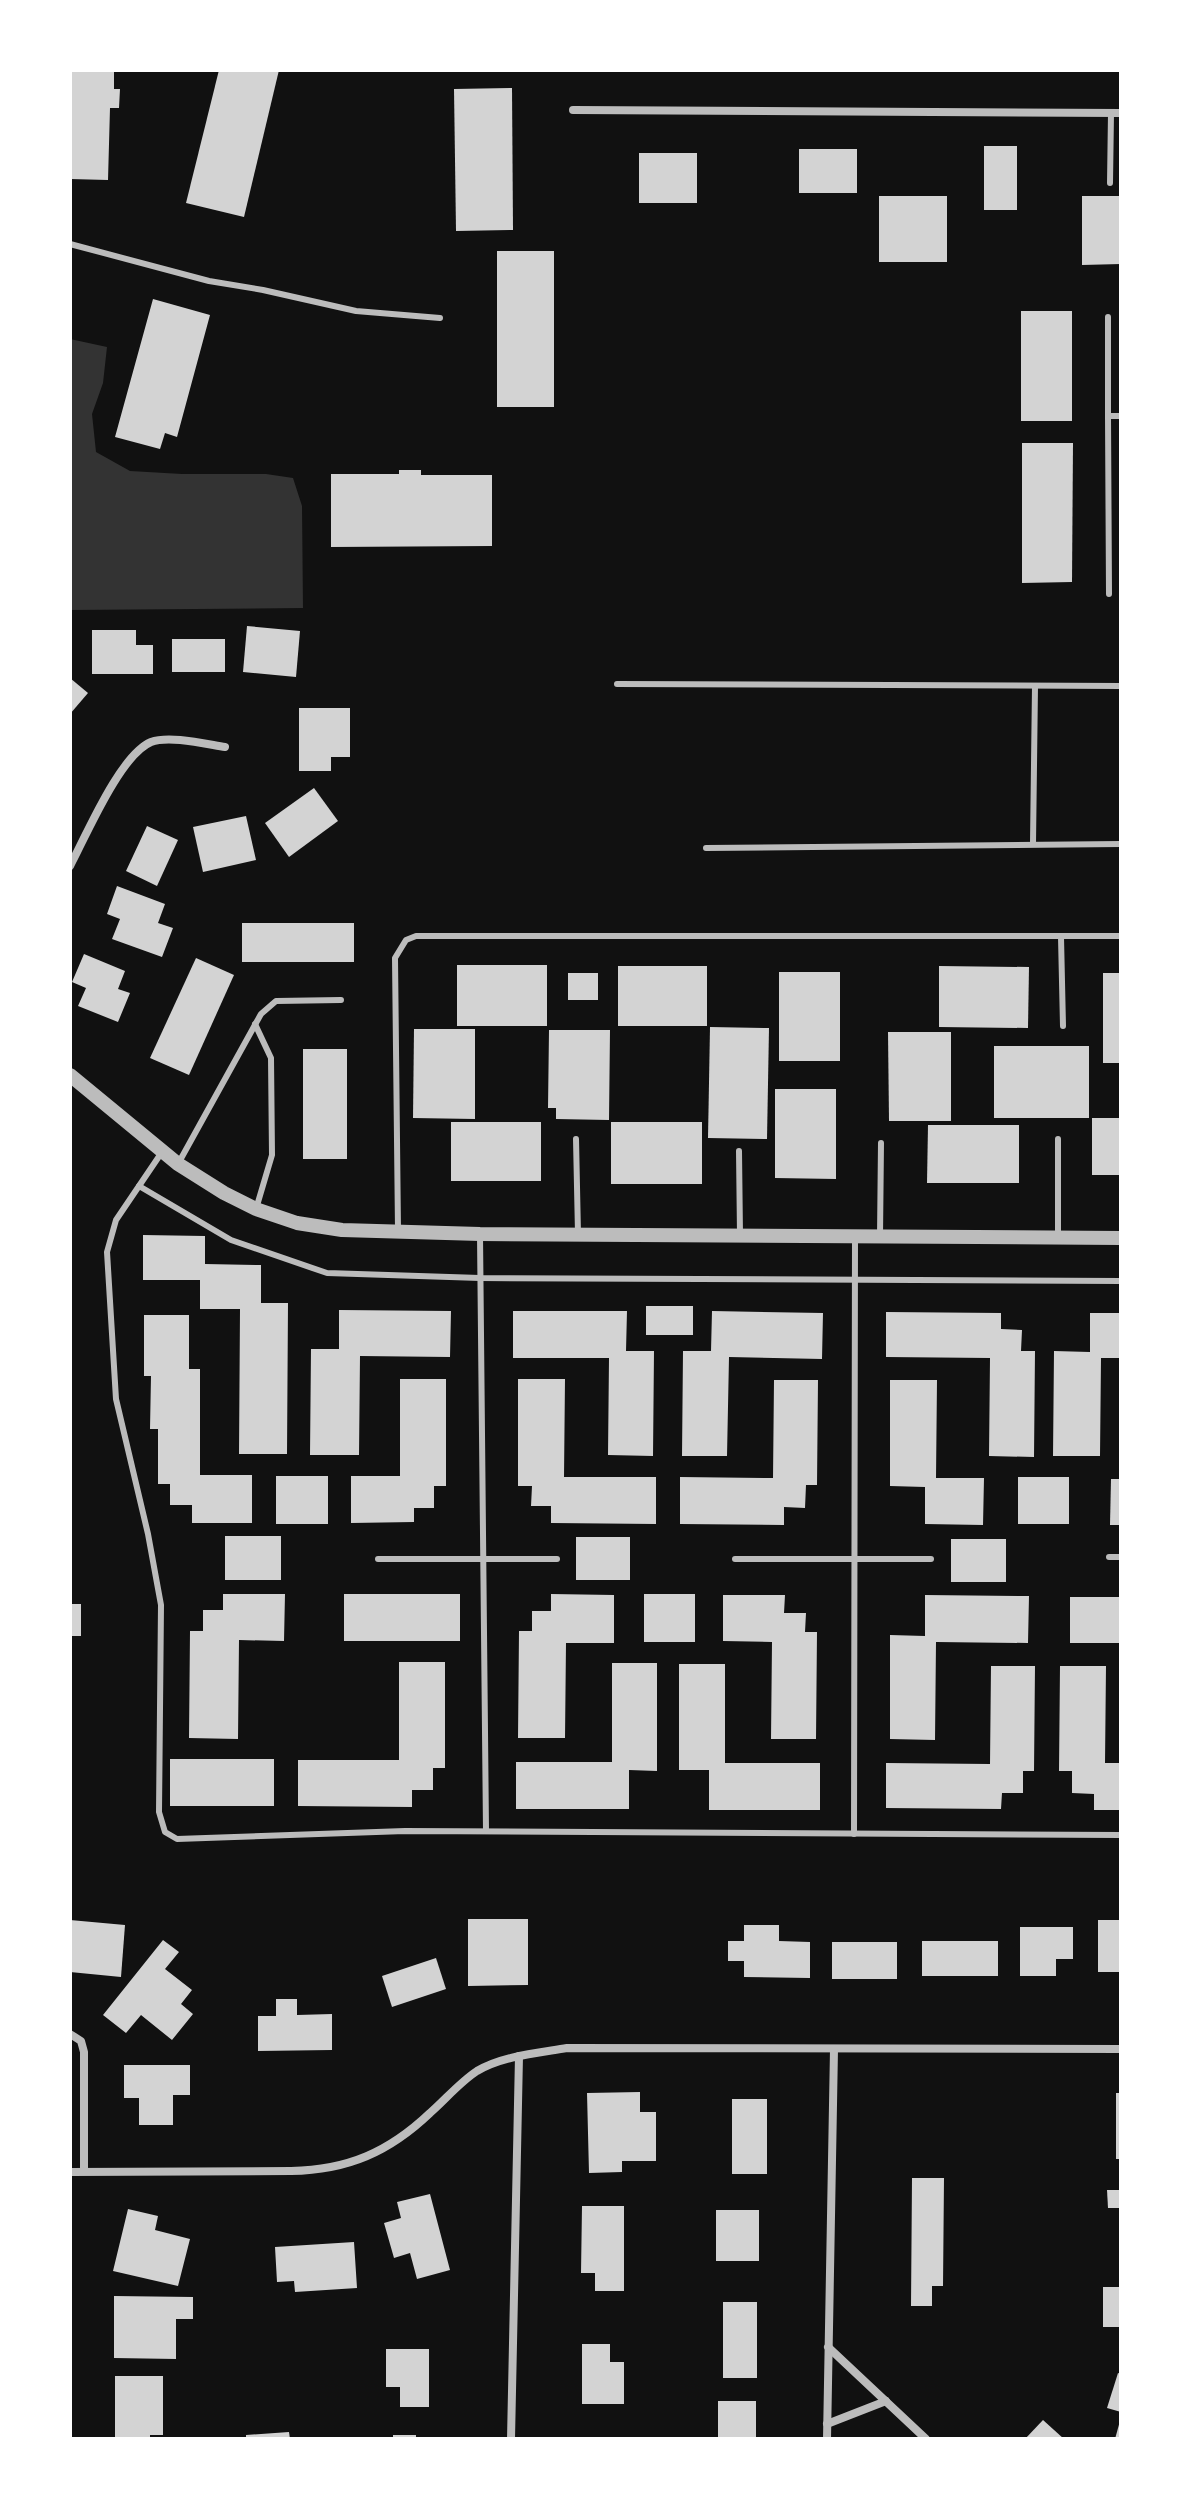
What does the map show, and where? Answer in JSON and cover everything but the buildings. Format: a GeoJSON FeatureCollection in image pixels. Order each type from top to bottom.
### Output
{"type":"FeatureCollection","features":[{"type":"Feature","properties":{"kind":"street"},"geometry":{"type":"LineString","coordinates":[[573,110],[1121,113]]}},
{"type":"Feature","properties":{"kind":"street"},"geometry":{"type":"LineString","coordinates":[[70,866],[127,762],[151,742],[181,740],[225,747]]}},
{"type":"Feature","properties":{"kind":"street"},"geometry":{"type":"LineString","coordinates":[[70,1075],[162,1152],[224,1193],[256,1209],[297,1223],[342,1230],[480,1234],[1121,1238]]}},
{"type":"Feature","properties":{"kind":"street"},"geometry":{"type":"LineString","coordinates":[[70,2034],[81,2041],[84,2052],[84,2171]]}},
{"type":"Feature","properties":{"kind":"street"},"geometry":{"type":"LineString","coordinates":[[70,2172],[315,2171],[340,2165],[375,2154],[407,2135],[477,2071],[519,2056],[567,2048],[1121,2049]]}},
{"type":"Feature","properties":{"kind":"street"},"geometry":{"type":"LineString","coordinates":[[827,2439],[834,2049]]}},
{"type":"Feature","properties":{"kind":"street"},"geometry":{"type":"LineString","coordinates":[[511,2439],[519,2056]]}},
{"type":"Feature","properties":{"kind":"street"},"geometry":{"type":"LineString","coordinates":[[828,2347],[926,2439]]}},
{"type":"Feature","properties":{"kind":"street"},"geometry":{"type":"LineString","coordinates":[[827,2424],[886,2401]]}},
{"type":"Feature","properties":{"kind":"lane"},"geometry":{"type":"LineString","coordinates":[[1110,183],[1111,113]]}},
{"type":"Feature","properties":{"kind":"lane"},"geometry":{"type":"LineString","coordinates":[[70,244],[209,281],[356,311],[440,318]]}},
{"type":"Feature","properties":{"kind":"lane"},"geometry":{"type":"LineString","coordinates":[[1108,317],[1109,594]]}},
{"type":"Feature","properties":{"kind":"lane"},"geometry":{"type":"LineString","coordinates":[[1108,416],[1121,416]]}},
{"type":"Feature","properties":{"kind":"lane"},"geometry":{"type":"LineString","coordinates":[[617,684],[1121,686]]}},
{"type":"Feature","properties":{"kind":"lane"},"geometry":{"type":"LineString","coordinates":[[1033,844],[1035,686]]}},
{"type":"Feature","properties":{"kind":"lane"},"geometry":{"type":"LineString","coordinates":[[706,848],[1121,844]]}},
{"type":"Feature","properties":{"kind":"lane"},"geometry":{"type":"LineString","coordinates":[[398,1232],[395,958],[406,940],[416,936],[446,935],[1121,936]]}},
{"type":"Feature","properties":{"kind":"lane"},"geometry":{"type":"LineString","coordinates":[[1061,937],[1063,1026]]}},
{"type":"Feature","properties":{"kind":"lane"},"geometry":{"type":"LineString","coordinates":[[178,1164],[261,1014],[276,1001],[341,1000]]}},
{"type":"Feature","properties":{"kind":"lane"},"geometry":{"type":"LineString","coordinates":[[255,1024],[271,1058],[272,1155],[256,1209]]}},
{"type":"Feature","properties":{"kind":"lane"},"geometry":{"type":"LineString","coordinates":[[576,1139],[578,1234]]}},
{"type":"Feature","properties":{"kind":"lane"},"geometry":{"type":"LineString","coordinates":[[1058,1139],[1058,1237]]}},
{"type":"Feature","properties":{"kind":"lane"},"geometry":{"type":"LineString","coordinates":[[880,1236],[881,1143]]}},
{"type":"Feature","properties":{"kind":"lane"},"geometry":{"type":"LineString","coordinates":[[739,1151],[740,1235]]}},
{"type":"Feature","properties":{"kind":"lane"},"geometry":{"type":"LineString","coordinates":[[162,1152],[116,1220],[107,1252],[116,1399],[148,1534],[161,1605],[159,1812],[165,1832],[177,1839],[405,1831],[1121,1835]]}},
{"type":"Feature","properties":{"kind":"lane"},"geometry":{"type":"LineString","coordinates":[[139,1186],[231,1240],[327,1273],[480,1278],[1121,1281]]}},
{"type":"Feature","properties":{"kind":"lane"},"geometry":{"type":"LineString","coordinates":[[480,1234],[486,1831]]}},
{"type":"Feature","properties":{"kind":"lane"},"geometry":{"type":"LineString","coordinates":[[854,1834],[855,1236]]}},
{"type":"Feature","properties":{"kind":"lane"},"geometry":{"type":"LineString","coordinates":[[1109,1557],[1121,1557]]}},
{"type":"Feature","properties":{"kind":"lane"},"geometry":{"type":"LineString","coordinates":[[378,1559],[557,1559]]}},
{"type":"Feature","properties":{"kind":"lane"},"geometry":{"type":"LineString","coordinates":[[735,1559],[931,1559]]}},
{"type":"Feature","properties":{"kind":"shaded area"},"geometry":{"type":"Polygon","coordinates":[[[70,339],[107,347],[103,383],[92,414],[96,452],[130,471],[266,474],[293,478],[302,506],[303,608],[70,610],[70,339]]]}}]}
